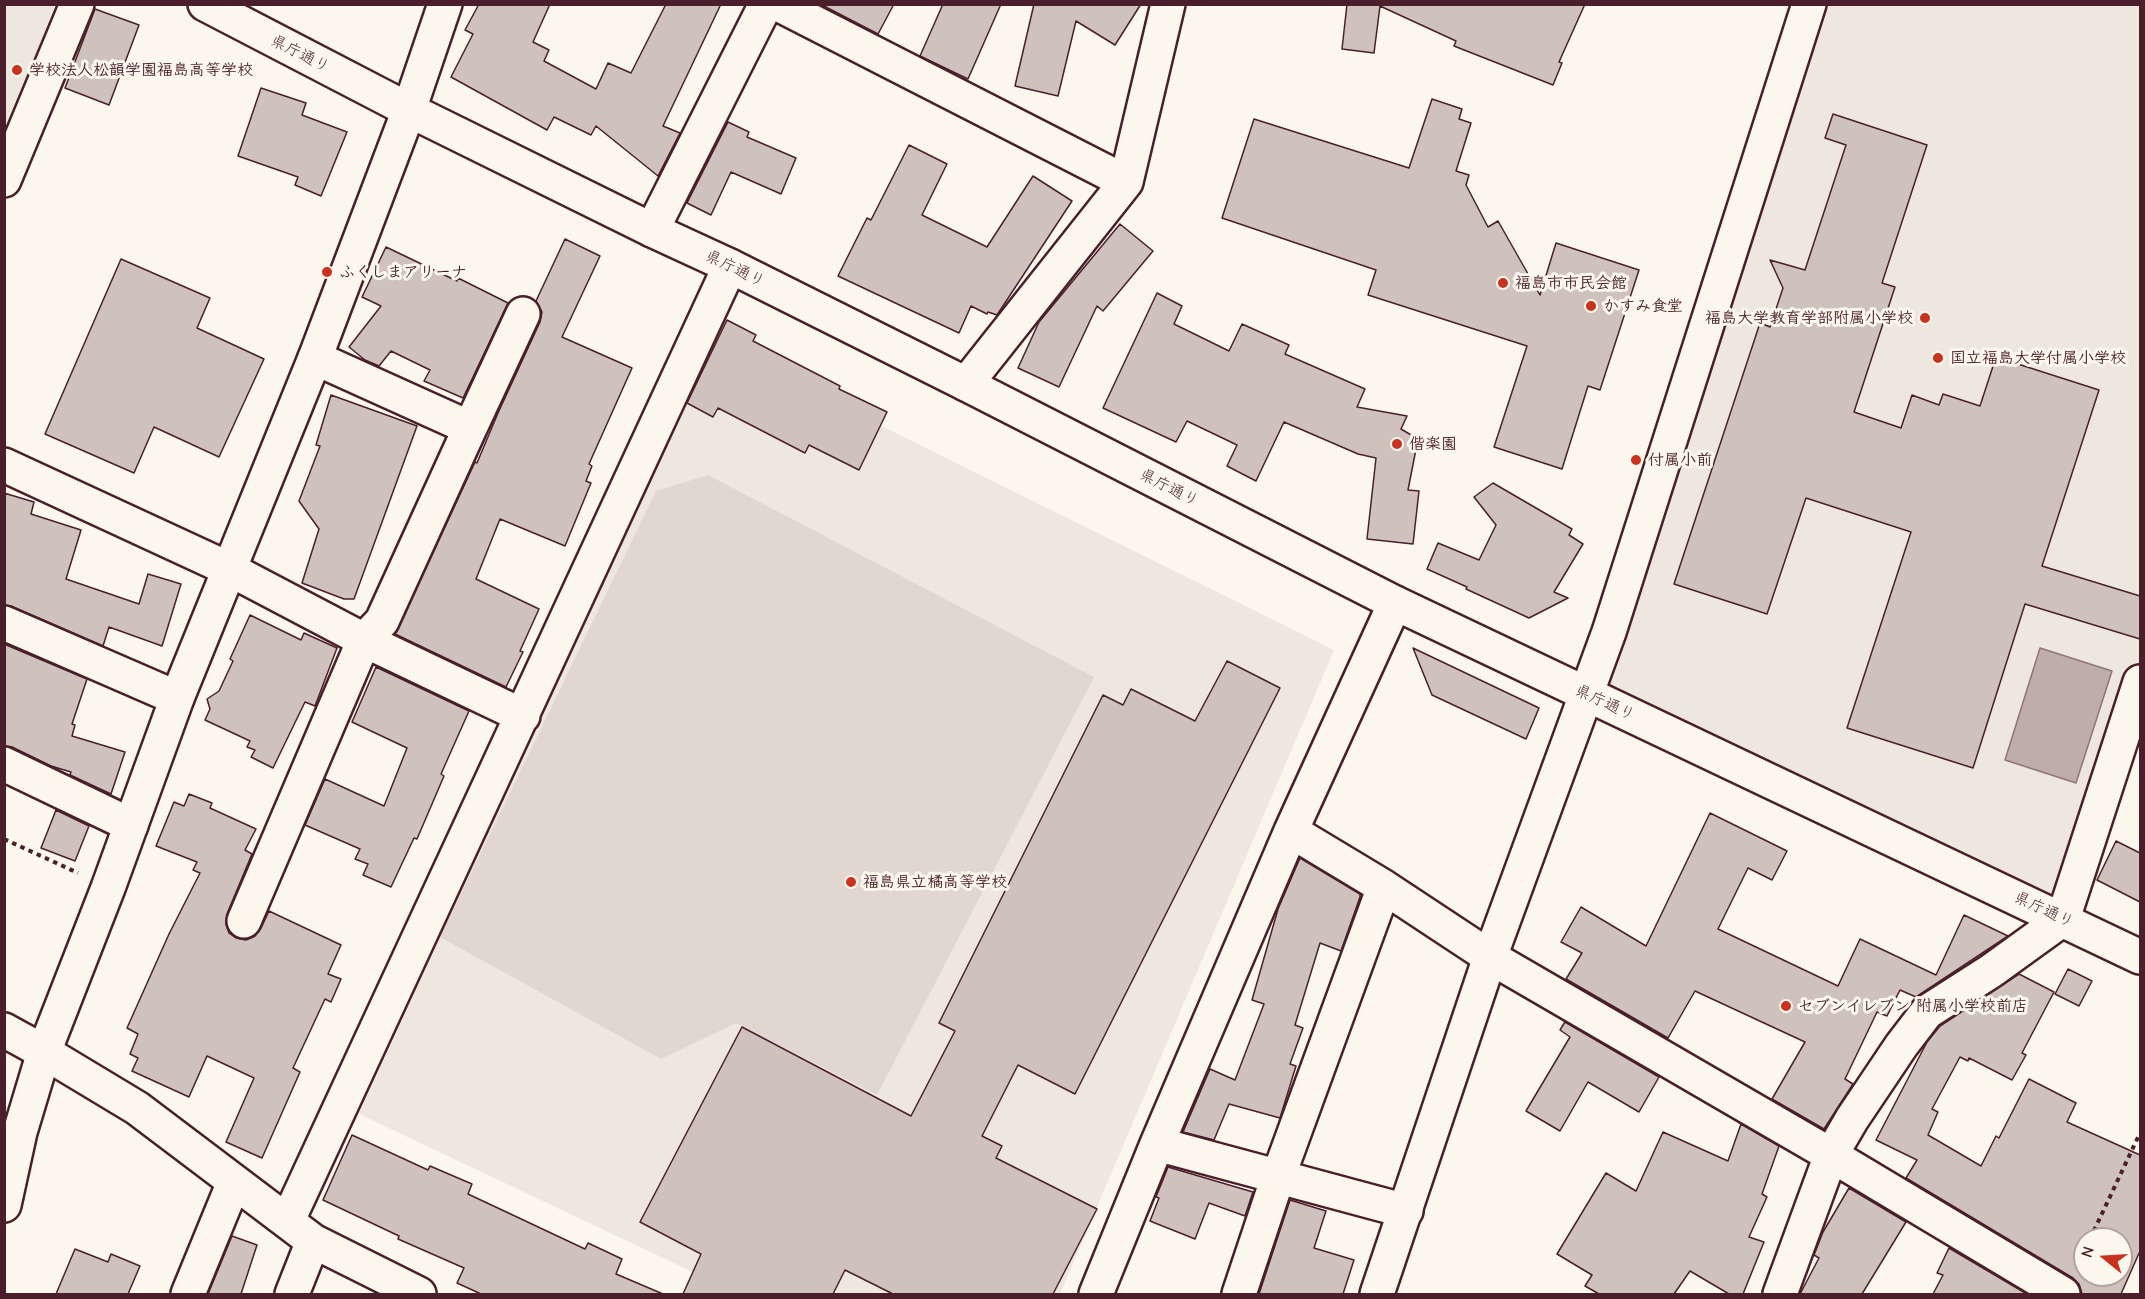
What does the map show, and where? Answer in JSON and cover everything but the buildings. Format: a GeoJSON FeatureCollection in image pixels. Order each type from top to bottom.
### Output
{"type":"FeatureCollection","features":[{"type":"Feature","properties":{"kind":"street"},"geometry":{"type":"LineString","coordinates":[[4,180],[77,4]]}},
{"type":"Feature","properties":{"kind":"street","name":"県庁通り"},"geometry":{"type":"LineString","coordinates":[[205,4],[409,110],[966,384],[1395,603],[2140,957]]}},
{"type":"Feature","properties":{"kind":"street"},"geometry":{"type":"LineString","coordinates":[[4,1205],[20,1132],[44,1052],[108,888],[177,698],[315,358],[409,110],[445,4]]}},
{"type":"Feature","properties":{"kind":"street"},"geometry":{"type":"LineString","coordinates":[[652,230],[766,4]]}},
{"type":"Feature","properties":{"kind":"street"},"geometry":{"type":"LineString","coordinates":[[778,4],[1126,182]]}},
{"type":"Feature","properties":{"kind":"street"},"geometry":{"type":"LineString","coordinates":[[966,384],[1126,182],[1168,4]]}},
{"type":"Feature","properties":{"kind":"street"},"geometry":{"type":"LineString","coordinates":[[1377,1294],[1490,957],[1609,632],[1809,4]]}},
{"type":"Feature","properties":{"kind":"street"},"geometry":{"type":"LineString","coordinates":[[288,1220],[730,267]]}},
{"type":"Feature","properties":{"kind":"street"},"geometry":{"type":"LineString","coordinates":[[244,921],[364,640],[382,621],[523,314]]}},
{"type":"Feature","properties":{"kind":"street"},"geometry":{"type":"LineString","coordinates":[[315,358],[470,428]]}},
{"type":"Feature","properties":{"kind":"street"},"geometry":{"type":"LineString","coordinates":[[4,465],[229,569],[364,640],[523,716]]}},
{"type":"Feature","properties":{"kind":"street"},"geometry":{"type":"LineString","coordinates":[[1096,1294],[1157,1144],[1291,831],[1395,603]]}},
{"type":"Feature","properties":{"kind":"street"},"geometry":{"type":"LineString","coordinates":[[4,622],[177,698]]}},
{"type":"Feature","properties":{"kind":"street"},"geometry":{"type":"LineString","coordinates":[[1780,1294],[1831,1155],[1901,1046],[1927,1012],[1991,971],[2063,919],[2140,682]]}},
{"type":"Feature","properties":{"kind":"street"},"geometry":{"type":"LineString","coordinates":[[4,764],[131,825]]}},
{"type":"Feature","properties":{"kind":"street"},"geometry":{"type":"LineString","coordinates":[[1291,831],[1384,887],[1490,957],[1831,1155],[2063,1294]]}},
{"type":"Feature","properties":{"kind":"street"},"geometry":{"type":"LineString","coordinates":[[1239,1294],[1278,1177],[1384,887]]}},
{"type":"Feature","properties":{"kind":"street"},"geometry":{"type":"LineString","coordinates":[[4,1030],[136,1108],[313,1241],[419,1294]]}},
{"type":"Feature","properties":{"kind":"street"},"geometry":{"type":"LineString","coordinates":[[1157,1144],[1406,1211]]}},
{"type":"Feature","properties":{"kind":"street"},"geometry":{"type":"LineString","coordinates":[[188,1294],[234,1182]]}},
{"type":"Feature","properties":{"kind":"street"},"geometry":{"type":"LineString","coordinates":[[292,1294],[313,1241]]}},
{"type":"Feature","properties":{"kind":"path"},"geometry":{"type":"LineString","coordinates":[[4,839],[108,888]]}},
{"type":"Feature","properties":{"kind":"path"},"geometry":{"type":"LineString","coordinates":[[2096,1227],[2140,1133]]}},
{"type":"Feature","properties":{"kind":"shaded area","name":"学校法人松韻学園福島高等学校"},"geometry":{"type":"Polygon","coordinates":[[[4,5],[55,5],[5,135],[4,5]]]}},
{"type":"Feature","properties":{"kind":"shaded area","name":"福島大学教育学部附属小学校"},"geometry":{"type":"Polygon","coordinates":[[[1809,5],[2140,5],[2140,686],[2063,919],[1585,694],[1809,5]]]}},
{"type":"Feature","properties":{"kind":"shaded area","name":"福島県立橘高等学校"},"geometry":{"type":"Polygon","coordinates":[[[714,343],[1334,650],[1060,1294],[739,1294],[359,1114],[714,343]]]}},
{"type":"Feature","properties":{"kind":"shaded area"},"geometry":{"type":"Polygon","coordinates":[[[708,475],[1094,677],[877,1095],[736,1023],[661,1059],[440,937],[656,491],[708,475]]]}},
{"type":"Feature","properties":{"kind":"shaded area"},"geometry":{"type":"Polygon","coordinates":[[[2040,648],[2112,671],[2076,783],[2005,760],[2040,648]]]}},
{"type":"Feature","properties":{"kind":"place","name":"学校法人松韻学園福島高等学校"},"geometry":{"type":"Point","coordinates":[17,70]}},
{"type":"Feature","properties":{"kind":"place","name":"ふくしまアリーナ"},"geometry":{"type":"Point","coordinates":[327,272]}},
{"type":"Feature","properties":{"kind":"place","name":"福島市市民会館"},"geometry":{"type":"Point","coordinates":[1503,283]}},
{"type":"Feature","properties":{"kind":"place","name":"かすみ食堂"},"geometry":{"type":"Point","coordinates":[1591,306]}},
{"type":"Feature","properties":{"kind":"place","name":"福島大学教育学部附属小学校"},"geometry":{"type":"Point","coordinates":[1925,318]}},
{"type":"Feature","properties":{"kind":"place","name":"国立福島大学付属小学校"},"geometry":{"type":"Point","coordinates":[1938,358]}},
{"type":"Feature","properties":{"kind":"place","name":"偕楽園"},"geometry":{"type":"Point","coordinates":[1397,444]}},
{"type":"Feature","properties":{"kind":"place","name":"付属小前"},"geometry":{"type":"Point","coordinates":[1636,460]}},
{"type":"Feature","properties":{"kind":"place","name":"福島県立橘高等学校"},"geometry":{"type":"Point","coordinates":[851,882]}},
{"type":"Feature","properties":{"kind":"place","name":"セブンイレブン 附属小学校前店"},"geometry":{"type":"Point","coordinates":[1786,1006]}}]}
